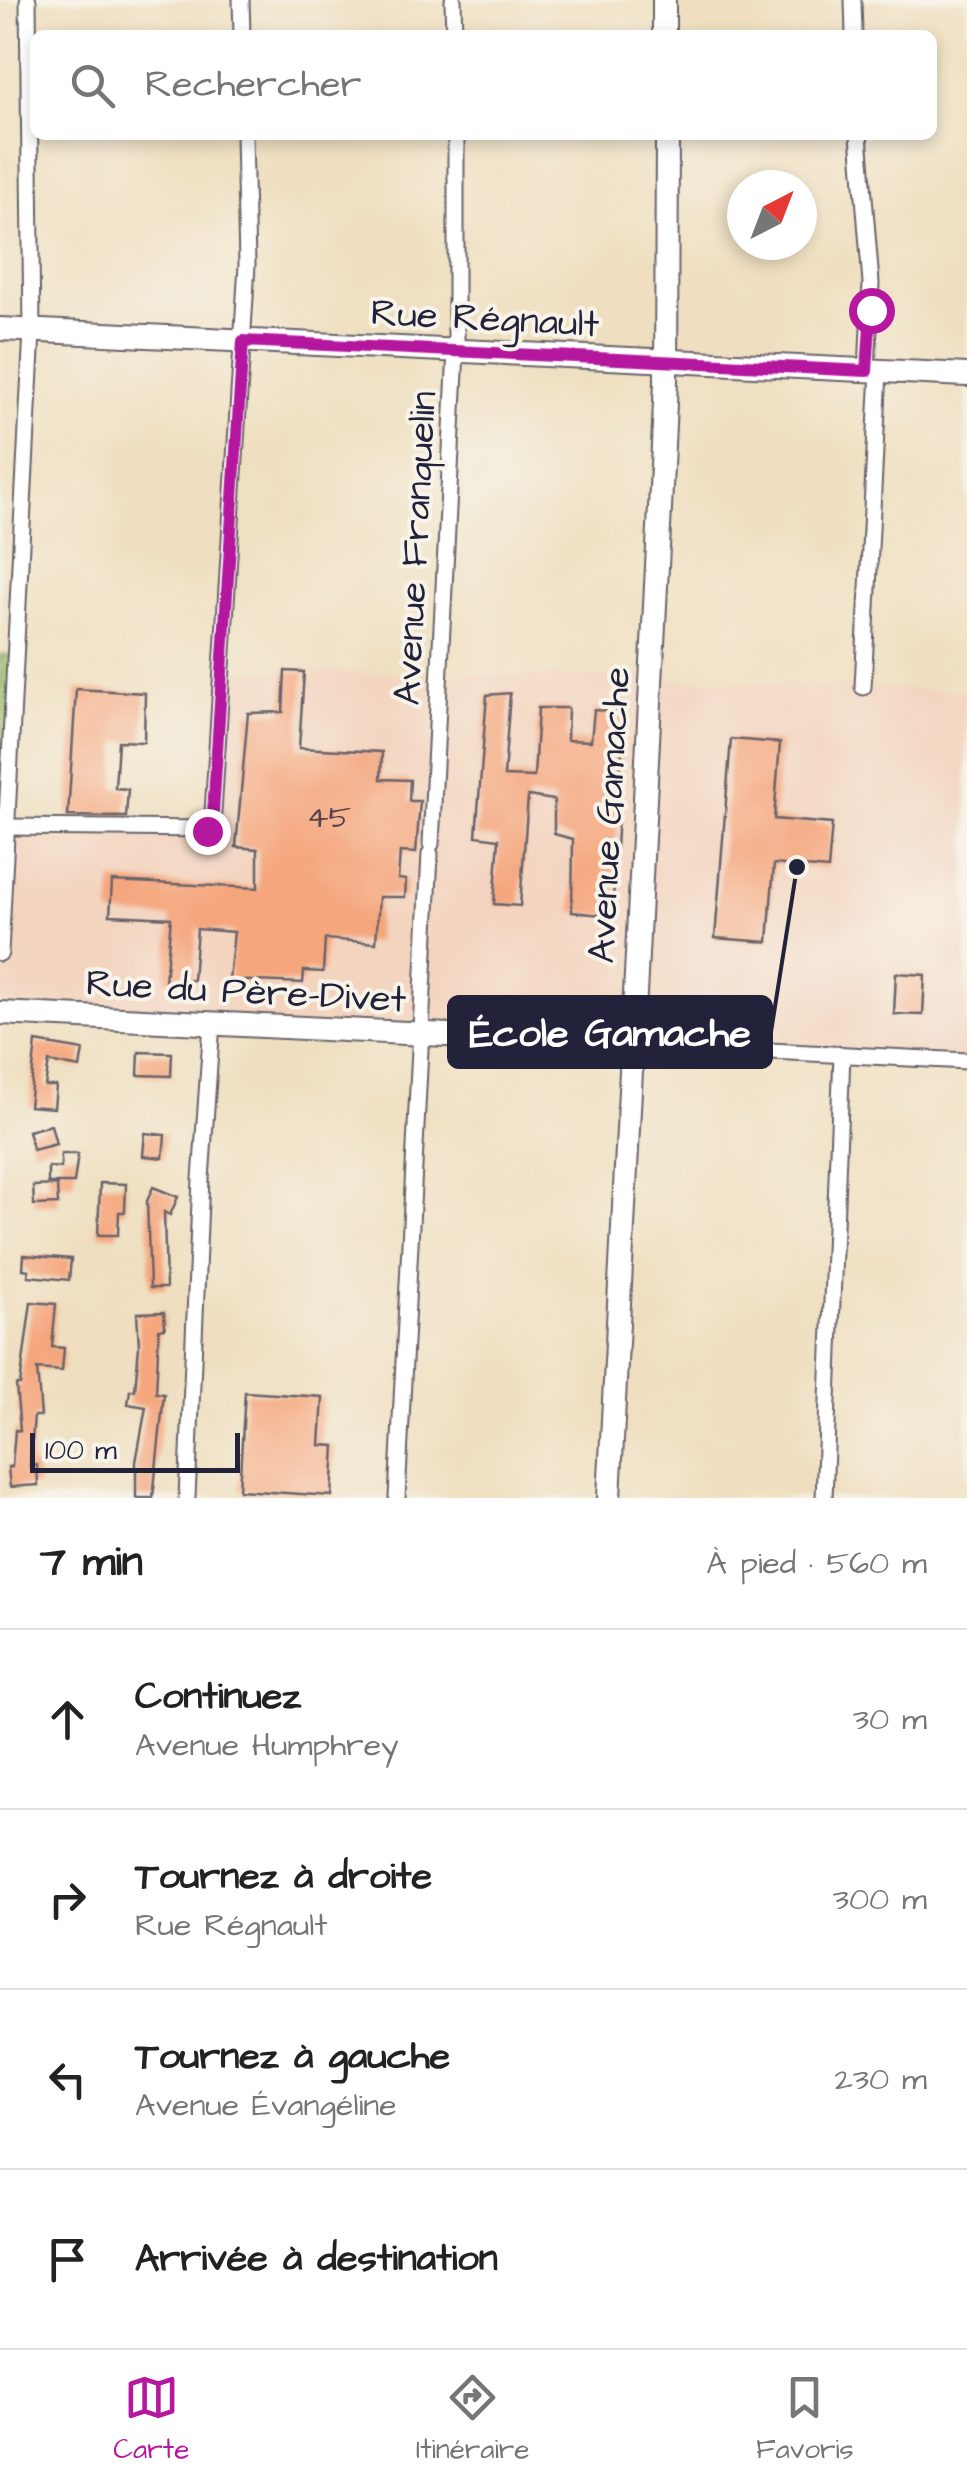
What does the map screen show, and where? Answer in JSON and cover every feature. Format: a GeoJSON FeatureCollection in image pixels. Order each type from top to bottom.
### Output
{"type":"FeatureCollection","features":[{"type":"Feature","properties":{"kind":"street"},"geometry":{"type":"LineString","coordinates":[[0,953],[32,331],[28,0]]}},
{"type":"Feature","properties":{"kind":"street"},"geometry":{"type":"LineString","coordinates":[[241,0],[242,30]]}},
{"type":"Feature","properties":{"kind":"street"},"geometry":{"type":"LineString","coordinates":[[453,0],[454,30]]}},
{"type":"Feature","properties":{"kind":"street"},"geometry":{"type":"LineString","coordinates":[[664,0],[664,30]]}},
{"type":"Feature","properties":{"kind":"street"},"geometry":{"type":"LineString","coordinates":[[853,0],[854,30]]}},
{"type":"Feature","properties":{"kind":"street"},"geometry":{"type":"LineString","coordinates":[[6,826],[212,829],[247,265],[244,140]]}},
{"type":"Feature","properties":{"kind":"street","name":"Avenue Franquelin"},"geometry":{"type":"LineString","coordinates":[[397,1498],[456,351],[456,140]]}},
{"type":"Feature","properties":{"kind":"street","name":"Avenue Gamache"},"geometry":{"type":"LineString","coordinates":[[609,1498],[660,508],[666,361],[667,140]]}},
{"type":"Feature","properties":{"kind":"street"},"geometry":{"type":"LineString","coordinates":[[859,140],[871,283],[873,371],[863,688]]}},
{"type":"Feature","properties":{"kind":"street","name":"Rue Régnault"},"geometry":{"type":"LineString","coordinates":[[0,329],[967,376]]}},
{"type":"Feature","properties":{"kind":"street","name":"Rue du Père-Divet"},"geometry":{"type":"LineString","coordinates":[[0,1013],[967,1061]]}},
{"type":"Feature","properties":{"kind":"street"},"geometry":{"type":"LineString","coordinates":[[188,1498],[201,1180],[212,1024]]}},
{"type":"Feature","properties":{"kind":"street"},"geometry":{"type":"LineString","coordinates":[[824,1498],[842,1055]]}},
{"type":"Feature","properties":{"kind":"shaded area"},"geometry":{"type":"Polygon","coordinates":[[[230,670],[649,678],[967,691],[967,1058],[0,1013],[7,827],[212,829],[230,670]]]}},
{"type":"Feature","properties":{"kind":"green space"},"geometry":{"type":"Polygon","coordinates":[[[0,655],[15,656],[0,824],[0,655]]]}},
{"type":"Feature","properties":{"kind":"building"},"geometry":{"type":"Polygon","coordinates":[[[285,671],[304,672],[299,748],[382,752],[381,779],[410,780],[409,801],[420,801],[416,853],[400,852],[398,879],[406,880],[405,897],[379,897],[376,943],[325,939],[323,972],[304,971],[303,983],[229,980],[234,932],[197,929],[193,980],[165,981],[171,918],[110,915],[112,881],[258,888],[258,849],[236,847],[248,713],[283,712],[285,671]]]}},
{"type":"Feature","properties":{"kind":"building"},"geometry":{"type":"Polygon","coordinates":[[[76,689],[145,693],[144,742],[118,741],[115,788],[128,789],[126,817],[68,816],[76,689]]]}},
{"type":"Feature","properties":{"kind":"building"},"geometry":{"type":"Polygon","coordinates":[[[510,693],[504,776],[534,777],[538,708],[568,708],[567,740],[591,741],[594,710],[624,712],[612,916],[572,912],[573,839],[554,834],[554,800],[528,796],[520,906],[494,904],[499,839],[476,836],[487,695],[510,693]]]}},
{"type":"Feature","properties":{"kind":"building"},"geometry":{"type":"Polygon","coordinates":[[[731,739],[780,743],[774,819],[832,824],[828,869],[774,864],[768,942],[715,938],[731,739]]]}},
{"type":"Feature","properties":{"kind":"building"},"geometry":{"type":"Polygon","coordinates":[[[896,973],[925,975],[923,1015],[894,1014],[896,973]]]}},
{"type":"Feature","properties":{"kind":"building"},"geometry":{"type":"Polygon","coordinates":[[[36,1042],[83,1050],[80,1068],[49,1062],[45,1086],[56,1086],[54,1108],[29,1106],[36,1042]]]}},
{"type":"Feature","properties":{"kind":"building"},"geometry":{"type":"Polygon","coordinates":[[[139,1052],[172,1053],[171,1076],[138,1075],[139,1052]]]}},
{"type":"Feature","properties":{"kind":"building"},"geometry":{"type":"Polygon","coordinates":[[[51,1125],[56,1144],[33,1150],[28,1131],[51,1125]]]}},
{"type":"Feature","properties":{"kind":"building"},"geometry":{"type":"Polygon","coordinates":[[[145,1133],[165,1135],[163,1158],[143,1156],[145,1133]]]}},
{"type":"Feature","properties":{"kind":"building"},"geometry":{"type":"Polygon","coordinates":[[[61,1154],[78,1154],[74,1183],[48,1183],[48,1167],[61,1168],[61,1154]]]}},
{"type":"Feature","properties":{"kind":"building"},"geometry":{"type":"Polygon","coordinates":[[[100,1183],[126,1184],[125,1212],[119,1212],[118,1235],[98,1235],[100,1183]]]}},
{"type":"Feature","properties":{"kind":"building"},"geometry":{"type":"Polygon","coordinates":[[[57,1185],[58,1204],[34,1205],[33,1186],[57,1185]]]}},
{"type":"Feature","properties":{"kind":"building"},"geometry":{"type":"Polygon","coordinates":[[[153,1187],[178,1197],[170,1215],[164,1212],[166,1288],[150,1288],[147,1201],[153,1187]]]}},
{"type":"Feature","properties":{"kind":"building"},"geometry":{"type":"Polygon","coordinates":[[[24,1255],[71,1259],[69,1280],[28,1276],[29,1270],[23,1269],[24,1255]]]}},
{"type":"Feature","properties":{"kind":"building"},"geometry":{"type":"Polygon","coordinates":[[[31,1302],[56,1304],[52,1347],[64,1348],[62,1371],[37,1369],[41,1416],[34,1416],[30,1466],[37,1465],[38,1485],[10,1487],[8,1467],[12,1467],[15,1430],[20,1431],[16,1385],[20,1385],[31,1302]]]}},
{"type":"Feature","properties":{"kind":"building"},"geometry":{"type":"Polygon","coordinates":[[[164,1312],[165,1328],[159,1329],[156,1393],[164,1394],[153,1498],[136,1498],[136,1462],[146,1407],[128,1404],[130,1390],[135,1390],[137,1313],[164,1312]]]}},
{"type":"Feature","properties":{"kind":"building"},"geometry":{"type":"Polygon","coordinates":[[[245,1392],[323,1397],[320,1445],[335,1446],[332,1496],[239,1490],[245,1392]]]}},
{"type":"Feature","properties":{"kind":"place","name":"École Gamache"},"geometry":{"type":"Point","coordinates":[797,867]}},
{"type":"Feature","properties":{"kind":"route"},"geometry":{"type":"LineString","coordinates":[[207,831],[212,829],[243,341],[867,371],[871,310]]}}]}
